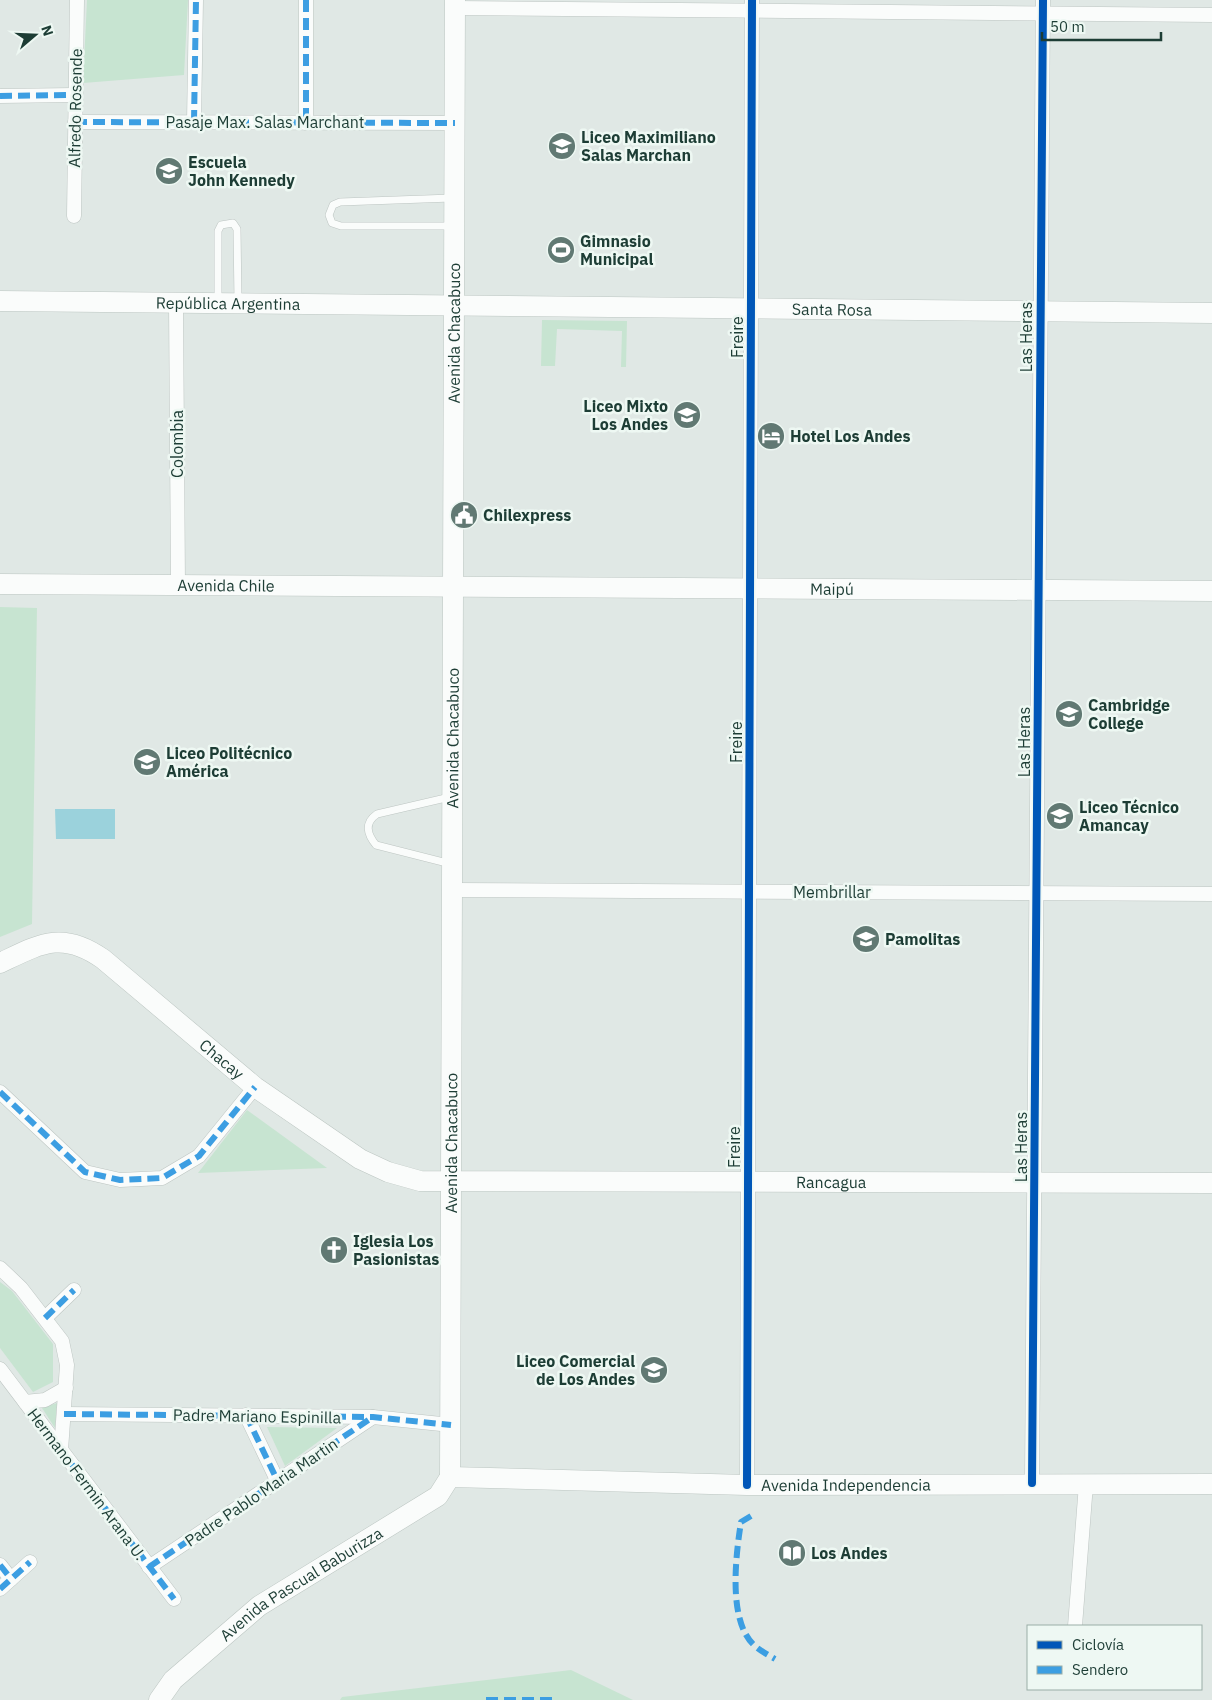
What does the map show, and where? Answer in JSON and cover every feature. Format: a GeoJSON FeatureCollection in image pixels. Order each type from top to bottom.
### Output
{"type":"FeatureCollection","features":[{"type":"Feature","properties":{"kind":"main road","name":"Avenida Chacabuco"},"geometry":{"type":"LineString","coordinates":[[450,1477],[455,4]]}},
{"type":"Feature","properties":{"kind":"main road","name":"República Argentina"},"geometry":{"type":"LineString","coordinates":[[0,301],[454,305]]}},
{"type":"Feature","properties":{"kind":"main road","name":"Santa Rosa"},"geometry":{"type":"LineString","coordinates":[[454,305],[1212,312]]}},
{"type":"Feature","properties":{"kind":"main road","name":"Avenida Chile"},"geometry":{"type":"LineString","coordinates":[[0,584],[453,587]]}},
{"type":"Feature","properties":{"kind":"main road","name":"Maipú"},"geometry":{"type":"LineString","coordinates":[[453,587],[1212,591]]}},
{"type":"Feature","properties":{"kind":"main road","name":"Chacay"},"geometry":{"type":"LineString","coordinates":[[0,963],[38,944],[48,942],[67,943],[86,948],[103,959],[255,1087],[347,1151],[373,1166],[412,1179],[451,1182]]}},
{"type":"Feature","properties":{"kind":"main road","name":"Rancagua"},"geometry":{"type":"LineString","coordinates":[[451,1182],[1212,1182]]}},
{"type":"Feature","properties":{"kind":"main road","name":"Avenida Independencia"},"geometry":{"type":"LineString","coordinates":[[450,1477],[748,1485],[1212,1484]]}},
{"type":"Feature","properties":{"kind":"main road","name":"Avenida Pascual Baburizza"},"geometry":{"type":"LineString","coordinates":[[159,1700],[173,1680],[259,1606],[438,1496],[450,1477]]}},
{"type":"Feature","properties":{"kind":"street","name":"Alfredo Rosende"},"geometry":{"type":"LineString","coordinates":[[74,216],[74,95],[77,0]]}},
{"type":"Feature","properties":{"kind":"street"},"geometry":{"type":"LineString","coordinates":[[194,122],[196,0]]}},
{"type":"Feature","properties":{"kind":"street"},"geometry":{"type":"LineString","coordinates":[[306,0],[306,123]]}},
{"type":"Feature","properties":{"kind":"street"},"geometry":{"type":"LineString","coordinates":[[455,4],[1042,7],[1212,15]]}},
{"type":"Feature","properties":{"kind":"street","name":"Freire"},"geometry":{"type":"LineString","coordinates":[[748,1485],[752,5]]}},
{"type":"Feature","properties":{"kind":"street","name":"Las Heras"},"geometry":{"type":"LineString","coordinates":[[1032,1484],[1042,7]]}},
{"type":"Feature","properties":{"kind":"street"},"geometry":{"type":"LineString","coordinates":[[0,96],[74,95]]}},
{"type":"Feature","properties":{"kind":"street","name":"Pasaje Max. Salas Marchant"},"geometry":{"type":"LineString","coordinates":[[74,122],[455,124]]}},
{"type":"Feature","properties":{"kind":"street","name":"Colombia"},"geometry":{"type":"LineString","coordinates":[[176,302],[178,585]]}},
{"type":"Feature","properties":{"kind":"street","name":"Membrillar"},"geometry":{"type":"LineString","coordinates":[[452,890],[1212,894]]}},
{"type":"Feature","properties":{"kind":"street"},"geometry":{"type":"LineString","coordinates":[[0,1092],[85,1172],[120,1180],[162,1178],[199,1156],[255,1087]]}},
{"type":"Feature","properties":{"kind":"street"},"geometry":{"type":"LineString","coordinates":[[0,1268],[21,1288],[62,1341],[67,1365],[61,1450]]}},
{"type":"Feature","properties":{"kind":"street"},"geometry":{"type":"LineString","coordinates":[[45,1318],[74,1290]]}},
{"type":"Feature","properties":{"kind":"street","name":"Hermano Fermin Arana U."},"geometry":{"type":"LineString","coordinates":[[0,1368],[174,1599]]}},
{"type":"Feature","properties":{"kind":"street"},"geometry":{"type":"LineString","coordinates":[[25,1402],[45,1400],[66,1388]]}},
{"type":"Feature","properties":{"kind":"street","name":"Padre Mariano Espinilla"},"geometry":{"type":"LineString","coordinates":[[64,1414],[372,1417],[451,1425]]}},
{"type":"Feature","properties":{"kind":"street"},"geometry":{"type":"LineString","coordinates":[[246,1415],[278,1482]]}},
{"type":"Feature","properties":{"kind":"street","name":"Padre Pablo Maria Martin"},"geometry":{"type":"LineString","coordinates":[[149,1567],[372,1417]]}},
{"type":"Feature","properties":{"kind":"street"},"geometry":{"type":"LineString","coordinates":[[1075,1625],[1086,1484]]}},
{"type":"Feature","properties":{"kind":"street"},"geometry":{"type":"LineString","coordinates":[[0,1589],[30,1562]]}},
{"type":"Feature","properties":{"kind":"street"},"geometry":{"type":"LineString","coordinates":[[0,1565],[11,1579]]}},
{"type":"Feature","properties":{"kind":"lane"},"geometry":{"type":"LineString","coordinates":[[454,226],[341,226],[332,223],[329,215],[333,205],[340,202],[455,198]]}},
{"type":"Feature","properties":{"kind":"lane"},"geometry":{"type":"LineString","coordinates":[[218,303],[218,231],[221,224],[233,223],[237,229],[238,303]]}},
{"type":"Feature","properties":{"kind":"lane"},"geometry":{"type":"LineString","coordinates":[[452,865],[376,845],[370,838],[368,828],[370,819],[377,814],[453,796]]}},
{"type":"Feature","properties":{"kind":"green space"},"geometry":{"type":"Polygon","coordinates":[[[87,0],[188,0],[184,75],[83,83],[87,0]]]}},
{"type":"Feature","properties":{"kind":"green space"},"geometry":{"type":"Polygon","coordinates":[[[542,320],[627,321],[626,367],[621,367],[622,331],[557,329],[555,366],[541,366],[542,320]]]}},
{"type":"Feature","properties":{"kind":"green space"},"geometry":{"type":"Polygon","coordinates":[[[0,607],[37,608],[32,924],[0,937],[0,607]]]}},
{"type":"Feature","properties":{"kind":"green space"},"geometry":{"type":"Polygon","coordinates":[[[247,1110],[327,1168],[198,1173],[247,1110]]]}},
{"type":"Feature","properties":{"kind":"green space"},"geometry":{"type":"Polygon","coordinates":[[[0,1282],[12,1291],[53,1344],[53,1382],[33,1392],[0,1348],[0,1282]]]}},
{"type":"Feature","properties":{"kind":"green space"},"geometry":{"type":"Polygon","coordinates":[[[57,1403],[55,1428],[42,1408],[57,1403]]]}},
{"type":"Feature","properties":{"kind":"green space"},"geometry":{"type":"Polygon","coordinates":[[[267,1427],[337,1428],[285,1466],[267,1427]]]}},
{"type":"Feature","properties":{"kind":"green space"},"geometry":{"type":"Polygon","coordinates":[[[571,1670],[633,1700],[340,1700],[342,1697],[571,1670]]]}},
{"type":"Feature","properties":{"kind":"water"},"geometry":{"type":"Polygon","coordinates":[[[55,809],[115,809],[115,839],[56,839],[55,809]]]}},
{"type":"Feature","properties":{"kind":"marked path"},"geometry":{"type":"LineString","coordinates":[[194,122],[196,0]]}},
{"type":"Feature","properties":{"kind":"marked path"},"geometry":{"type":"LineString","coordinates":[[306,0],[306,123]]}},
{"type":"Feature","properties":{"kind":"marked path"},"geometry":{"type":"LineString","coordinates":[[0,96],[74,95]]}},
{"type":"Feature","properties":{"kind":"marked path"},"geometry":{"type":"LineString","coordinates":[[75,122],[455,123]]}},
{"type":"Feature","properties":{"kind":"marked path"},"geometry":{"type":"LineString","coordinates":[[0,1092],[85,1172],[120,1180],[162,1178],[199,1156],[255,1087]]}},
{"type":"Feature","properties":{"kind":"marked path"},"geometry":{"type":"LineString","coordinates":[[45,1318],[74,1290]]}},
{"type":"Feature","properties":{"kind":"marked path"},"geometry":{"type":"LineString","coordinates":[[64,1414],[373,1417],[451,1425]]}},
{"type":"Feature","properties":{"kind":"marked path"},"geometry":{"type":"LineString","coordinates":[[246,1415],[278,1482]]}},
{"type":"Feature","properties":{"kind":"marked path"},"geometry":{"type":"LineString","coordinates":[[149,1567],[373,1417]]}},
{"type":"Feature","properties":{"kind":"marked path"},"geometry":{"type":"LineString","coordinates":[[61,1450],[174,1599]]}},
{"type":"Feature","properties":{"kind":"marked path"},"geometry":{"type":"LineString","coordinates":[[751,1516],[741,1522],[736,1569],[737,1605],[740,1621],[746,1635],[755,1646],[775,1659]]}},
{"type":"Feature","properties":{"kind":"marked path"},"geometry":{"type":"LineString","coordinates":[[0,1589],[30,1562]]}},
{"type":"Feature","properties":{"kind":"marked path"},"geometry":{"type":"LineString","coordinates":[[0,1565],[11,1579]]}},
{"type":"Feature","properties":{"kind":"marked path"},"geometry":{"type":"LineString","coordinates":[[486,1700],[553,1700]]}},
{"type":"Feature","properties":{"kind":"cycle path"},"geometry":{"type":"LineString","coordinates":[[747,1485],[752,0]]}},
{"type":"Feature","properties":{"kind":"cycle path"},"geometry":{"type":"LineString","coordinates":[[1032,1483],[1043,0]]}},
{"type":"Feature","properties":{"kind":"place","name":"Liceo Maximiliano Salas Marchan"},"geometry":{"type":"Point","coordinates":[562,146]}},
{"type":"Feature","properties":{"kind":"place","name":"Escuela John Kennedy"},"geometry":{"type":"Point","coordinates":[169,171]}},
{"type":"Feature","properties":{"kind":"place","name":"Gimnasio Municipal"},"geometry":{"type":"Point","coordinates":[561,250]}},
{"type":"Feature","properties":{"kind":"place","name":"Liceo Mixto Los Andes"},"geometry":{"type":"Point","coordinates":[687,415]}},
{"type":"Feature","properties":{"kind":"place","name":"Hotel Los Andes"},"geometry":{"type":"Point","coordinates":[771,436]}},
{"type":"Feature","properties":{"kind":"place","name":"Chilexpress"},"geometry":{"type":"Point","coordinates":[464,515]}},
{"type":"Feature","properties":{"kind":"place","name":"Cambridge College"},"geometry":{"type":"Point","coordinates":[1069,714]}},
{"type":"Feature","properties":{"kind":"place","name":"Liceo Politécnico América"},"geometry":{"type":"Point","coordinates":[147,762]}},
{"type":"Feature","properties":{"kind":"place","name":"Liceo Técnico Amancay"},"geometry":{"type":"Point","coordinates":[1060,816]}},
{"type":"Feature","properties":{"kind":"place","name":"Pamolitas"},"geometry":{"type":"Point","coordinates":[866,939]}},
{"type":"Feature","properties":{"kind":"place","name":"Iglesia Los Pasionistas"},"geometry":{"type":"Point","coordinates":[334,1250]}},
{"type":"Feature","properties":{"kind":"place","name":"Liceo Comercial de Los Andes"},"geometry":{"type":"Point","coordinates":[654,1370]}},
{"type":"Feature","properties":{"kind":"place","name":"Los Andes"},"geometry":{"type":"Point","coordinates":[792,1553]}}]}
